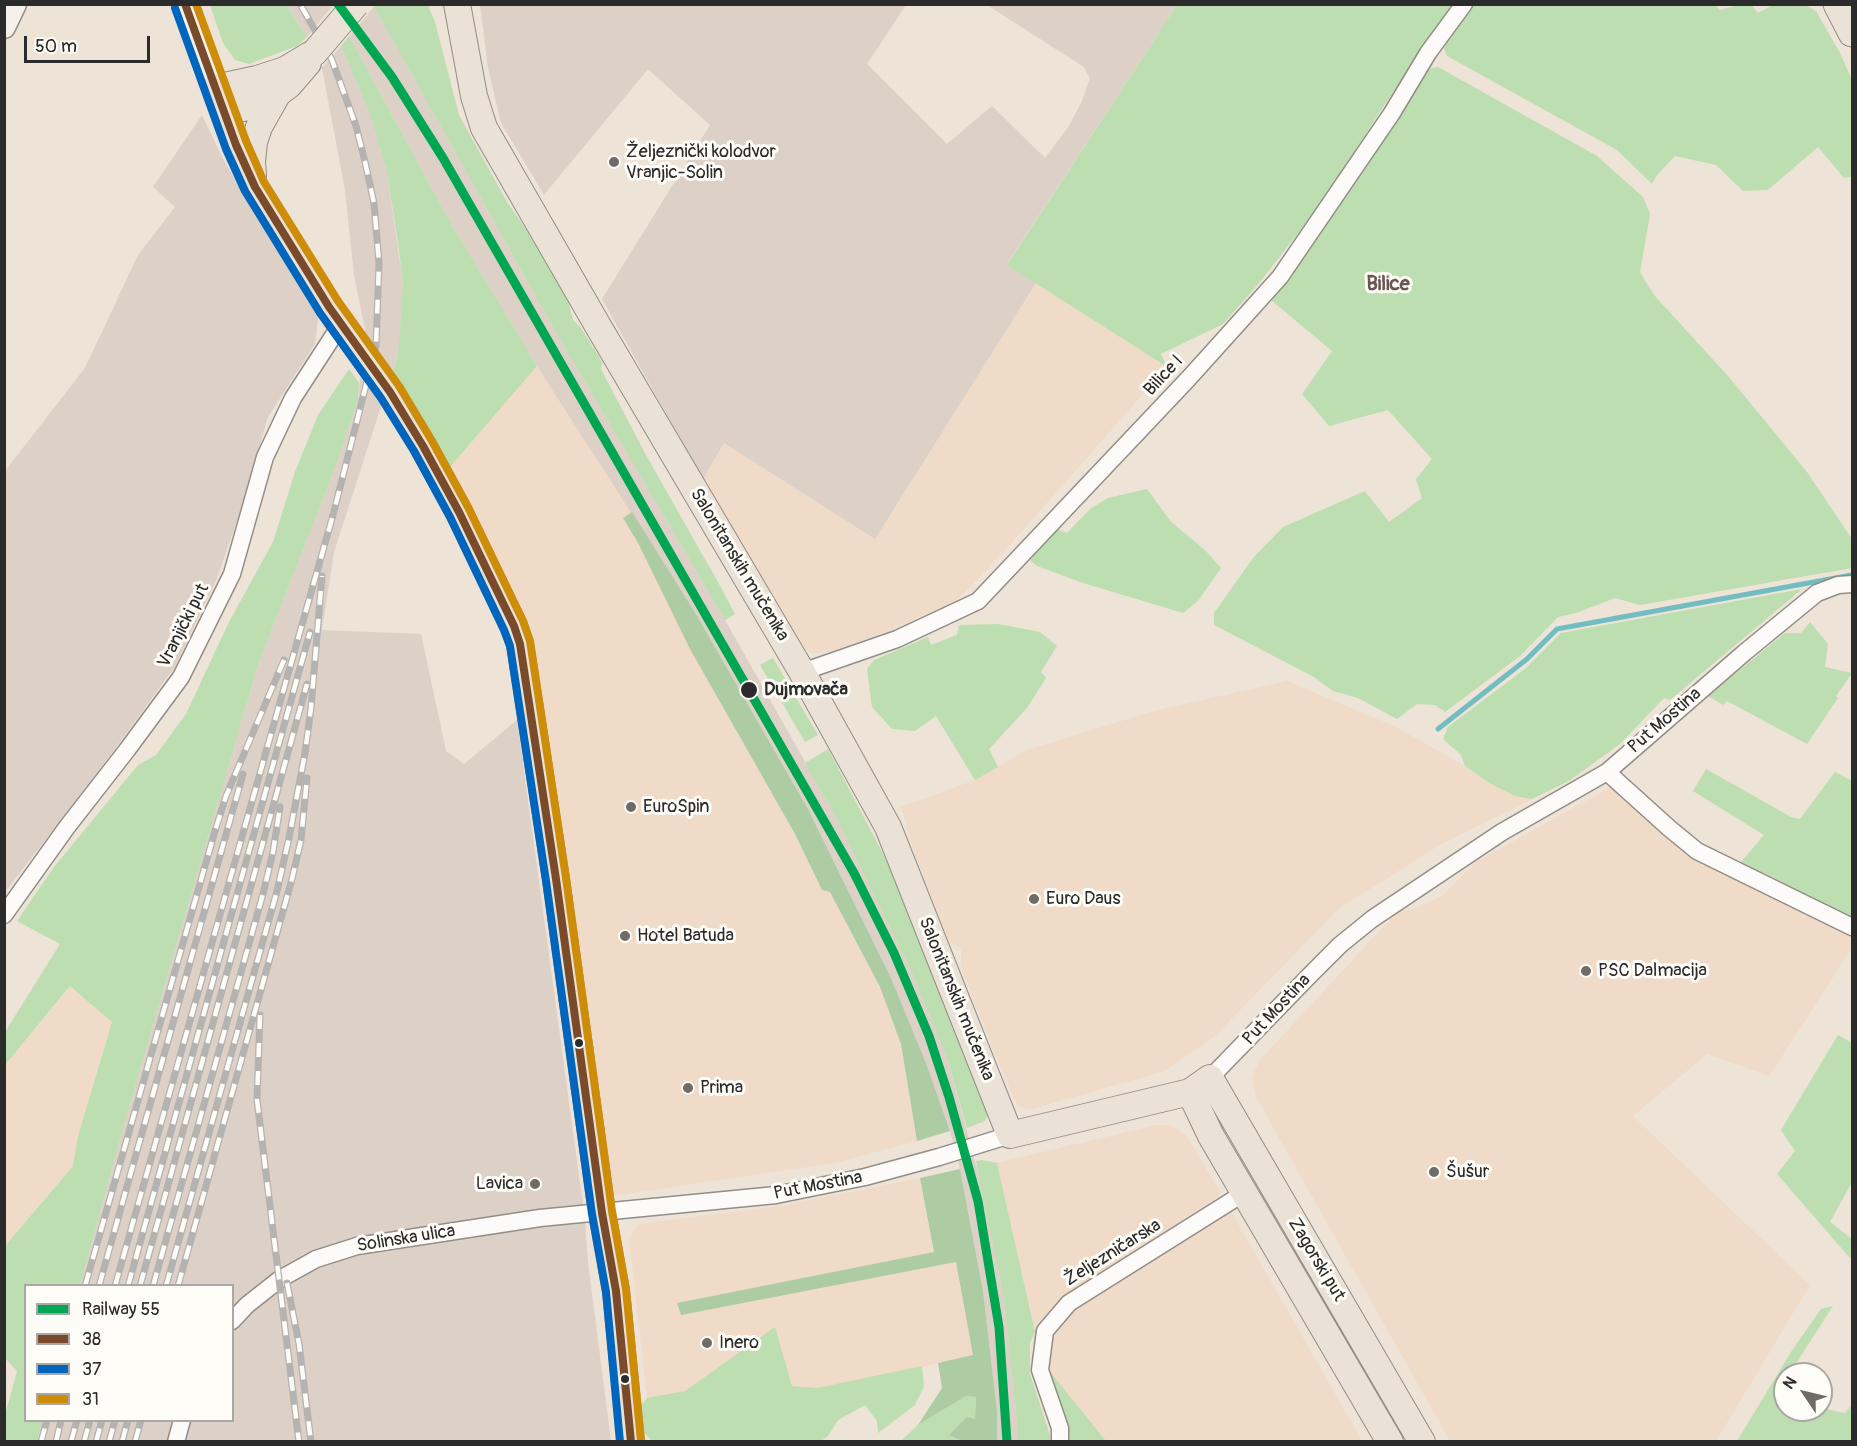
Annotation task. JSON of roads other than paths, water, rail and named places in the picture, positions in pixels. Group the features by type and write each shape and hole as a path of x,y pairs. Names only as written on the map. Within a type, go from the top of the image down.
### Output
{"highway":[{"path":"1837,4 1852,33"}],"main road":[{"path":"4,27 15,4"},
{"path":"185,4 217,94 255,187 283,235 341,324 390,392 445,485 502,600 520,644 556,879 602,1213 616,1291 632,1442"},
{"path":"217,94 233,106 243,108 265,104 278,95 303,69 356,4"},
{"name":"Salonitanskih mučenika","path":"457,4 474,96 484,128 802,672 888,827 1010,1135"},
{"path":"217,94 285,70 315,52"},
{"path":"255,187 252,162 254,142 259,127 278,95"},
{"name":"Put Mostina","path":"1010,1135 1200,1085"},
{"name":"Zagorski put","path":"1200,1085 1200,1115 1390,1442"},
{"name":"Zagorski put","path":"1200,1085 1422,1442"}],"street":[{"name":"Bilice I","path":"802,672 897,639 978,601 1181,386 1280,277 1392,113 1428,53 1464,4"},
{"name":"Vranjički put","path":"4,915 67,827 181,677 232,574 265,457 293,398 341,324"},
{"name":"Put Mostina","path":"1200,1085 1320,965 1372,919 1502,832 1607,772 1817,593 1838,585 1852,584"},
{"path":"1607,772 1697,851 1852,927"},
{"name":"Put Mostina","path":"602,1213 776,1195 865,1177 1010,1135"},
{"name":"Željezničarska","path":"1060,1442 1060,1428 1040,1370 1046,1331 1069,1303 1244,1192"},
{"name":"Solinska ulica","path":"234,1319 247,1305 280,1279 316,1259 357,1246 540,1218 602,1213"},
{"path":"176,1442 181,1422"}],"waterway":[{"path":"1438,729 1527,659 1557,629 1852,575"}],"railway":[{"path":"116,1284 333,515 376,346 379,263 374,203 365,162 356,126 332,60 300,4"},
{"path":"167,1284 277,891 289,838 311,708 322,576"},
{"path":"129,1284 310,632"},
{"path":"86,1284 226,796 284,660"},
{"path":"141,1284 307,684"},
{"path":"100,1284 243,774"},
{"path":"179,1284 292,879 301,840 307,778"},
{"path":"154,1284 263,894 280,807"},
{"path":"260,1015 257,1100 299,1442"},
{"path":"287,1283 299,1344 311,1442"},
{"path":"41,1442 46,1422"},
{"path":"56,1442 61,1422"},
{"path":"71,1442 76,1422"},
{"path":"84,1442 89,1422"},
{"path":"96,1442 101,1422"},
{"path":"109,1442 114,1422"},
{"path":"122,1442 127,1422"},
{"path":"135,1442 140,1422"}],"rail line":[{"name":"55","path":"338,4 392,77 443,158 854,873 894,953 929,1036 949,1097 978,1201 999,1327 1007,1442"}],"place":[{"name":"Željeznički kolodvor Vranjic-Solin","path":"614,162"},
{"name":"Dujmovača","path":"749,690"},
{"name":"EuroSpin","path":"631,807"},
{"name":"Euro Daus","path":"1034,899"},
{"name":"Hotel Batuda","path":"625,936"},
{"name":"PSC Dalmacija","path":"1586,971"},
{"name":"Prima","path":"688,1088"},
{"name":"Šušur","path":"1434,1172"},
{"name":"Lavica","path":"535,1184"},
{"name":"Inero","path":"707,1343"}],"district":[{"name":"Bilice","path":"1388,285"}]}
